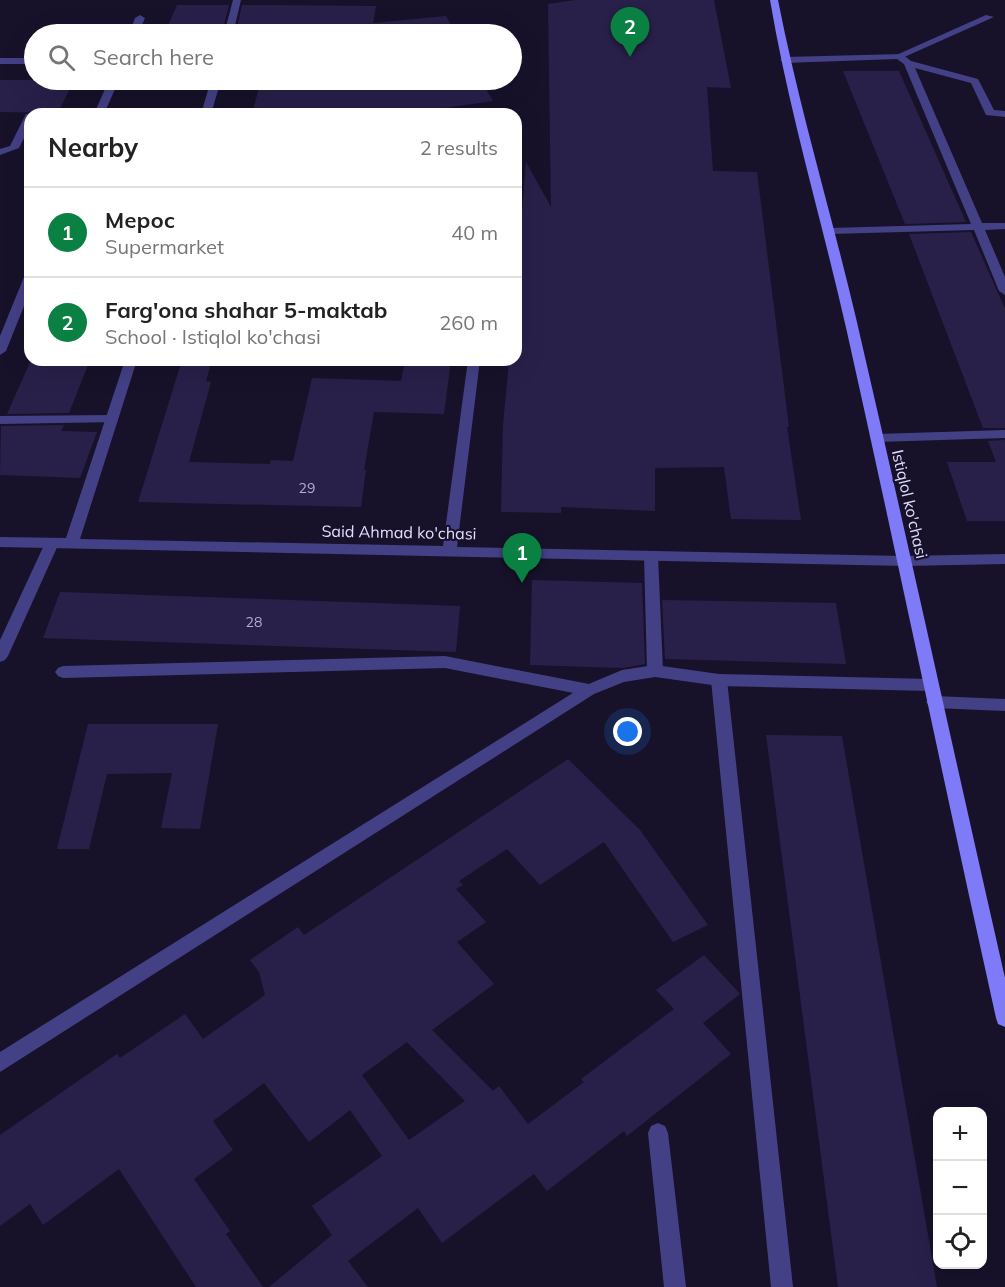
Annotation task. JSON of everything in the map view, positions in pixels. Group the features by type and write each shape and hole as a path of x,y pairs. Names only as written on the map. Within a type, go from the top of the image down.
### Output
{"main road":[{"name":"Istiqlol ko'chasi","path":"778,3 785,60 830,231 1005,1018"}],"street":[{"path":"231,24 237,0"},
{"path":"785,60 899,56 989,17"},
{"path":"137,24 140,18"},
{"path":"899,56 908,63 975,81 990,112 1005,114"},
{"path":"0,61 24,61"},
{"path":"908,63 1005,291"},
{"path":"102,108 110,90"},
{"path":"208,108 213,90"},
{"path":"0,152 14,148 24,128"},
{"path":"830,231 1005,226"},
{"path":"0,351 24,292"},
{"path":"72,543 129,366"},
{"path":"449,551 473,366"},
{"path":"0,420 112,419"},
{"path":"877,438 1005,434"},
{"name":"Said Ahmad ko'chasi","path":"0,542 905,561 1005,560"},
{"path":"0,656 52,543"},
{"path":"651,556 655,671"},
{"path":"63,672 445,662 589,690"},
{"path":"0,1063 589,690 622,676 655,671 719,680 932,694 1005,705"},
{"path":"719,680 782,1287"},
{"path":"658,1133 675,1287"}],"building":[{"path":"576,0 714,0 731,88 707,87 713,171 757,172 789,427 787,427 801,520 731,519 724,467 655,468 655,511 561,507 561,513 501,512 503,426 508,366 522,366 522,212 526,162 551,207 548,4"},
{"path":"177,5 229,5 224,24 168,24"},
{"path":"242,5 376,6 373,23 446,16 450,24 238,24"},
{"path":"843,71 899,71 966,222 905,224"},
{"path":"0,80 24,80 24,90 69,90 60,108 24,108 24,112 0,112"},
{"path":"258,90 487,90 493,101 445,108 254,108"},
{"path":"971,232 1005,309 1005,428 983,428 909,234"},
{"path":"28,366 88,366 69,413 7,414"},
{"path":"180,366 210,366 206,381 211,382 189,462 270,464 271,460 293,461 312,378 401,381 404,366 450,366 444,414 374,412 364,470 366,470 361,507 138,502"},
{"path":"64,425 61,431 97,432 80,478 0,475 1,426"},
{"path":"1005,440 1005,521 967,521 947,462 996,462 988,441"},
{"path":"532,580 642,583 645,664 623,668 530,665"},
{"path":"60,592 460,606 456,652 43,638"},
{"path":"662,600 836,603 846,664 665,659"},
{"path":"88,724 218,724 200,829 161,828 172,773 107,774 89,849 57,849"},
{"path":"766,735 842,736 937,1287 838,1287"},
{"path":"568,759 640,830 708,925 673,942 604,842 540,885 507,849 459,881 463,885 456,889 486,922 457,942 494,984 432,1030 493,1091 499,1086 528,1124 584,1082 581,1079 674,1009 656,990 704,955 740,994 703,1023 731,1054 627,1136 624,1131 547,1191 534,1174 442,1243 418,1208 348,1261 368,1287 269,1287 332,1235 312,1206 382,1156 350,1110 309,1142 264,1083 213,1121 233,1150 194,1179 230,1231 226,1234 263,1287 196,1287 119,1169 43,1225 30,1204 0,1226 0,1135 117,1054 120,1058 185,1014 203,1039 265,995 259,972 250,960 298,927 304,935","holes":["407,1042 465,1101 409,1140 362,1075"]}],"place":[{"name":"Farg'ona shahar 5-maktab","path":"630,57"},
{"name":"Мерос","path":"522,583"}]}
